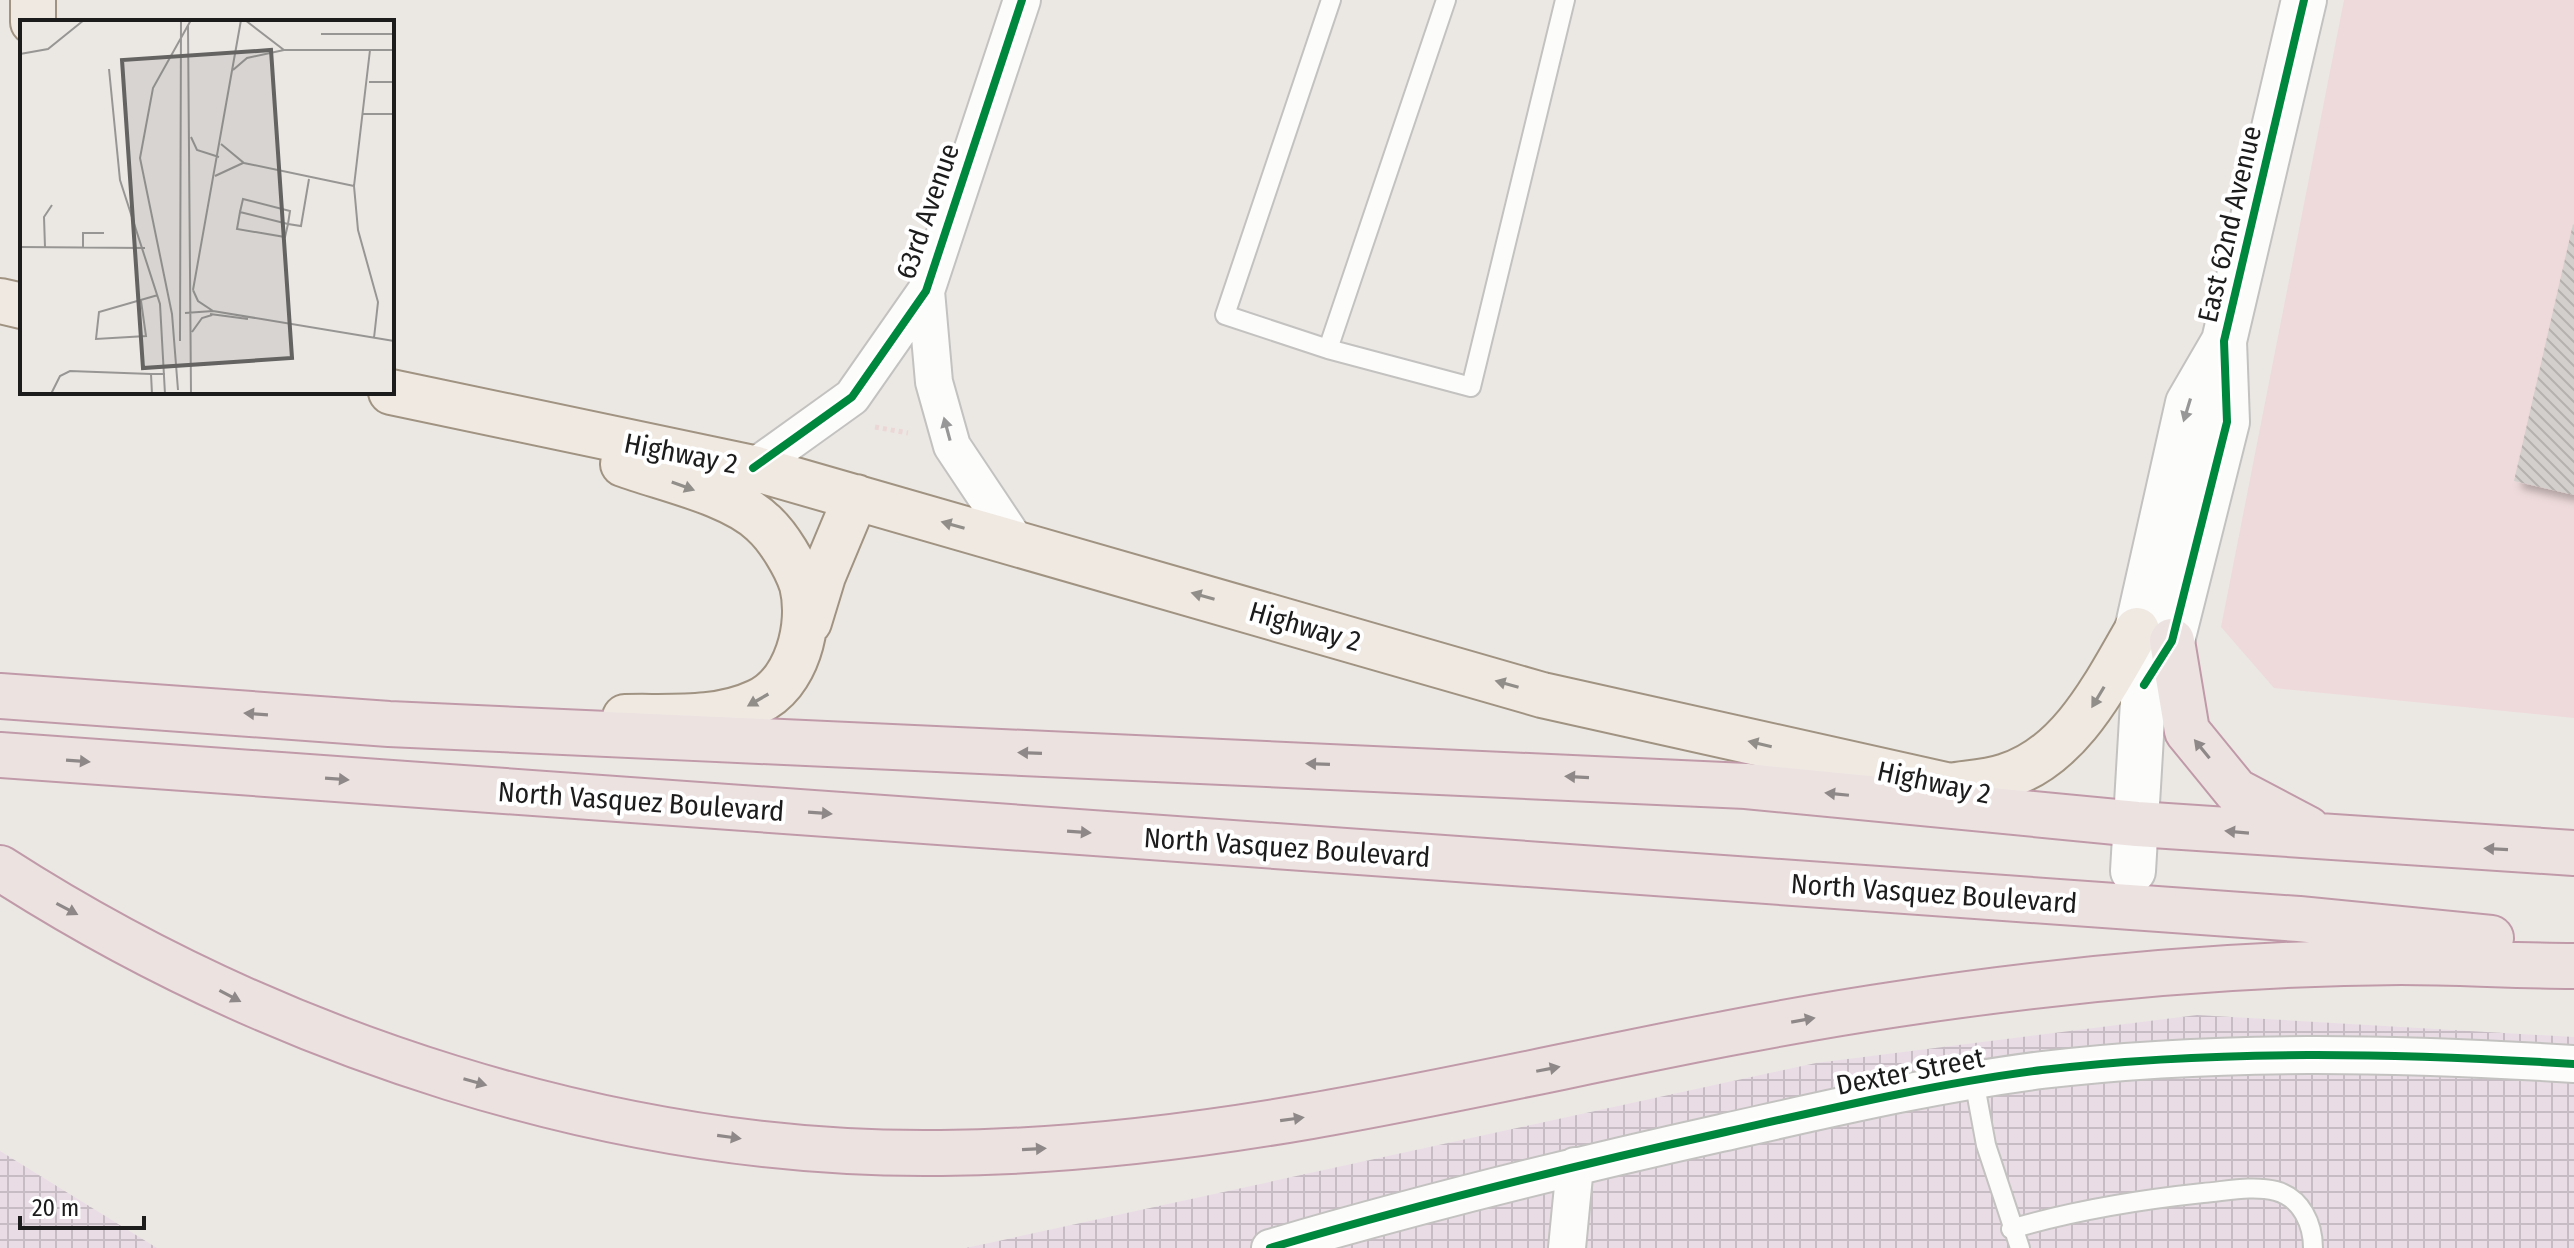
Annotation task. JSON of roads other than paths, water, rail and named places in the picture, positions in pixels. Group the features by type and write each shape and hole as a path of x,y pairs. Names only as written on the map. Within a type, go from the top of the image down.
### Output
{"highway":[{"path":"2155,636 2187,731 2236,791 2332,839"},
{"path":"0,696 389,724 1730,785 2137,824 2574,853"},
{"name":"North Vasquez Boulevard","path":"0,755 2267,917 2574,947"},
{"path":"0,868 46,898 250,1006 330,1038 567,1108 646,1126 818,1149 937,1154 1052,1148 1308,1117 1900,1003 2119,977 2235,968 2404,962 2574,966"}],"main road":[{"path":"0,301 20,306"},
{"name":"Highway 2","path":"394,393 478,413 753,468 1542,695 1950,786 2137,824"},
{"name":"Highway 2","path":"389,724 726,714 761,701 787,677 803,640 802,585 764,524 741,506 478,413"},
{"path":"803,640 823,576 856,497"},
{"path":"1950,786 2008,776 2047,753 2093,707 2155,636"}],"street":[{"name":"63rd Avenue","path":"753,468 852,397 926,291 1022,0"},
{"name":"East 62nd Avenue","path":"2133,871 2144,685 2155,636 2227,422 2224,341 2304,0"},
{"name":"63rd Avenue","path":"926,291 934,382 952,446 1016,542"},
{"name":"Dexter Street","path":"1270,1248 1433,1201 1575,1166 1929,1086 2046,1070 2265,1055 2463,1057 2574,1064"},
{"path":"1567,1248 1575,1166"}],"lane":[{"path":"1331,0 1225,315 1328,349 1471,387 1565,0"},
{"path":"1328,349 1446,0"},
{"path":"1974,1080 1986,1145 2011,1229 2020,1248"},
{"path":"2011,1229 2128,1201 2252,1188 2280,1192 2302,1209 2313,1226 2313,1248"}]}
